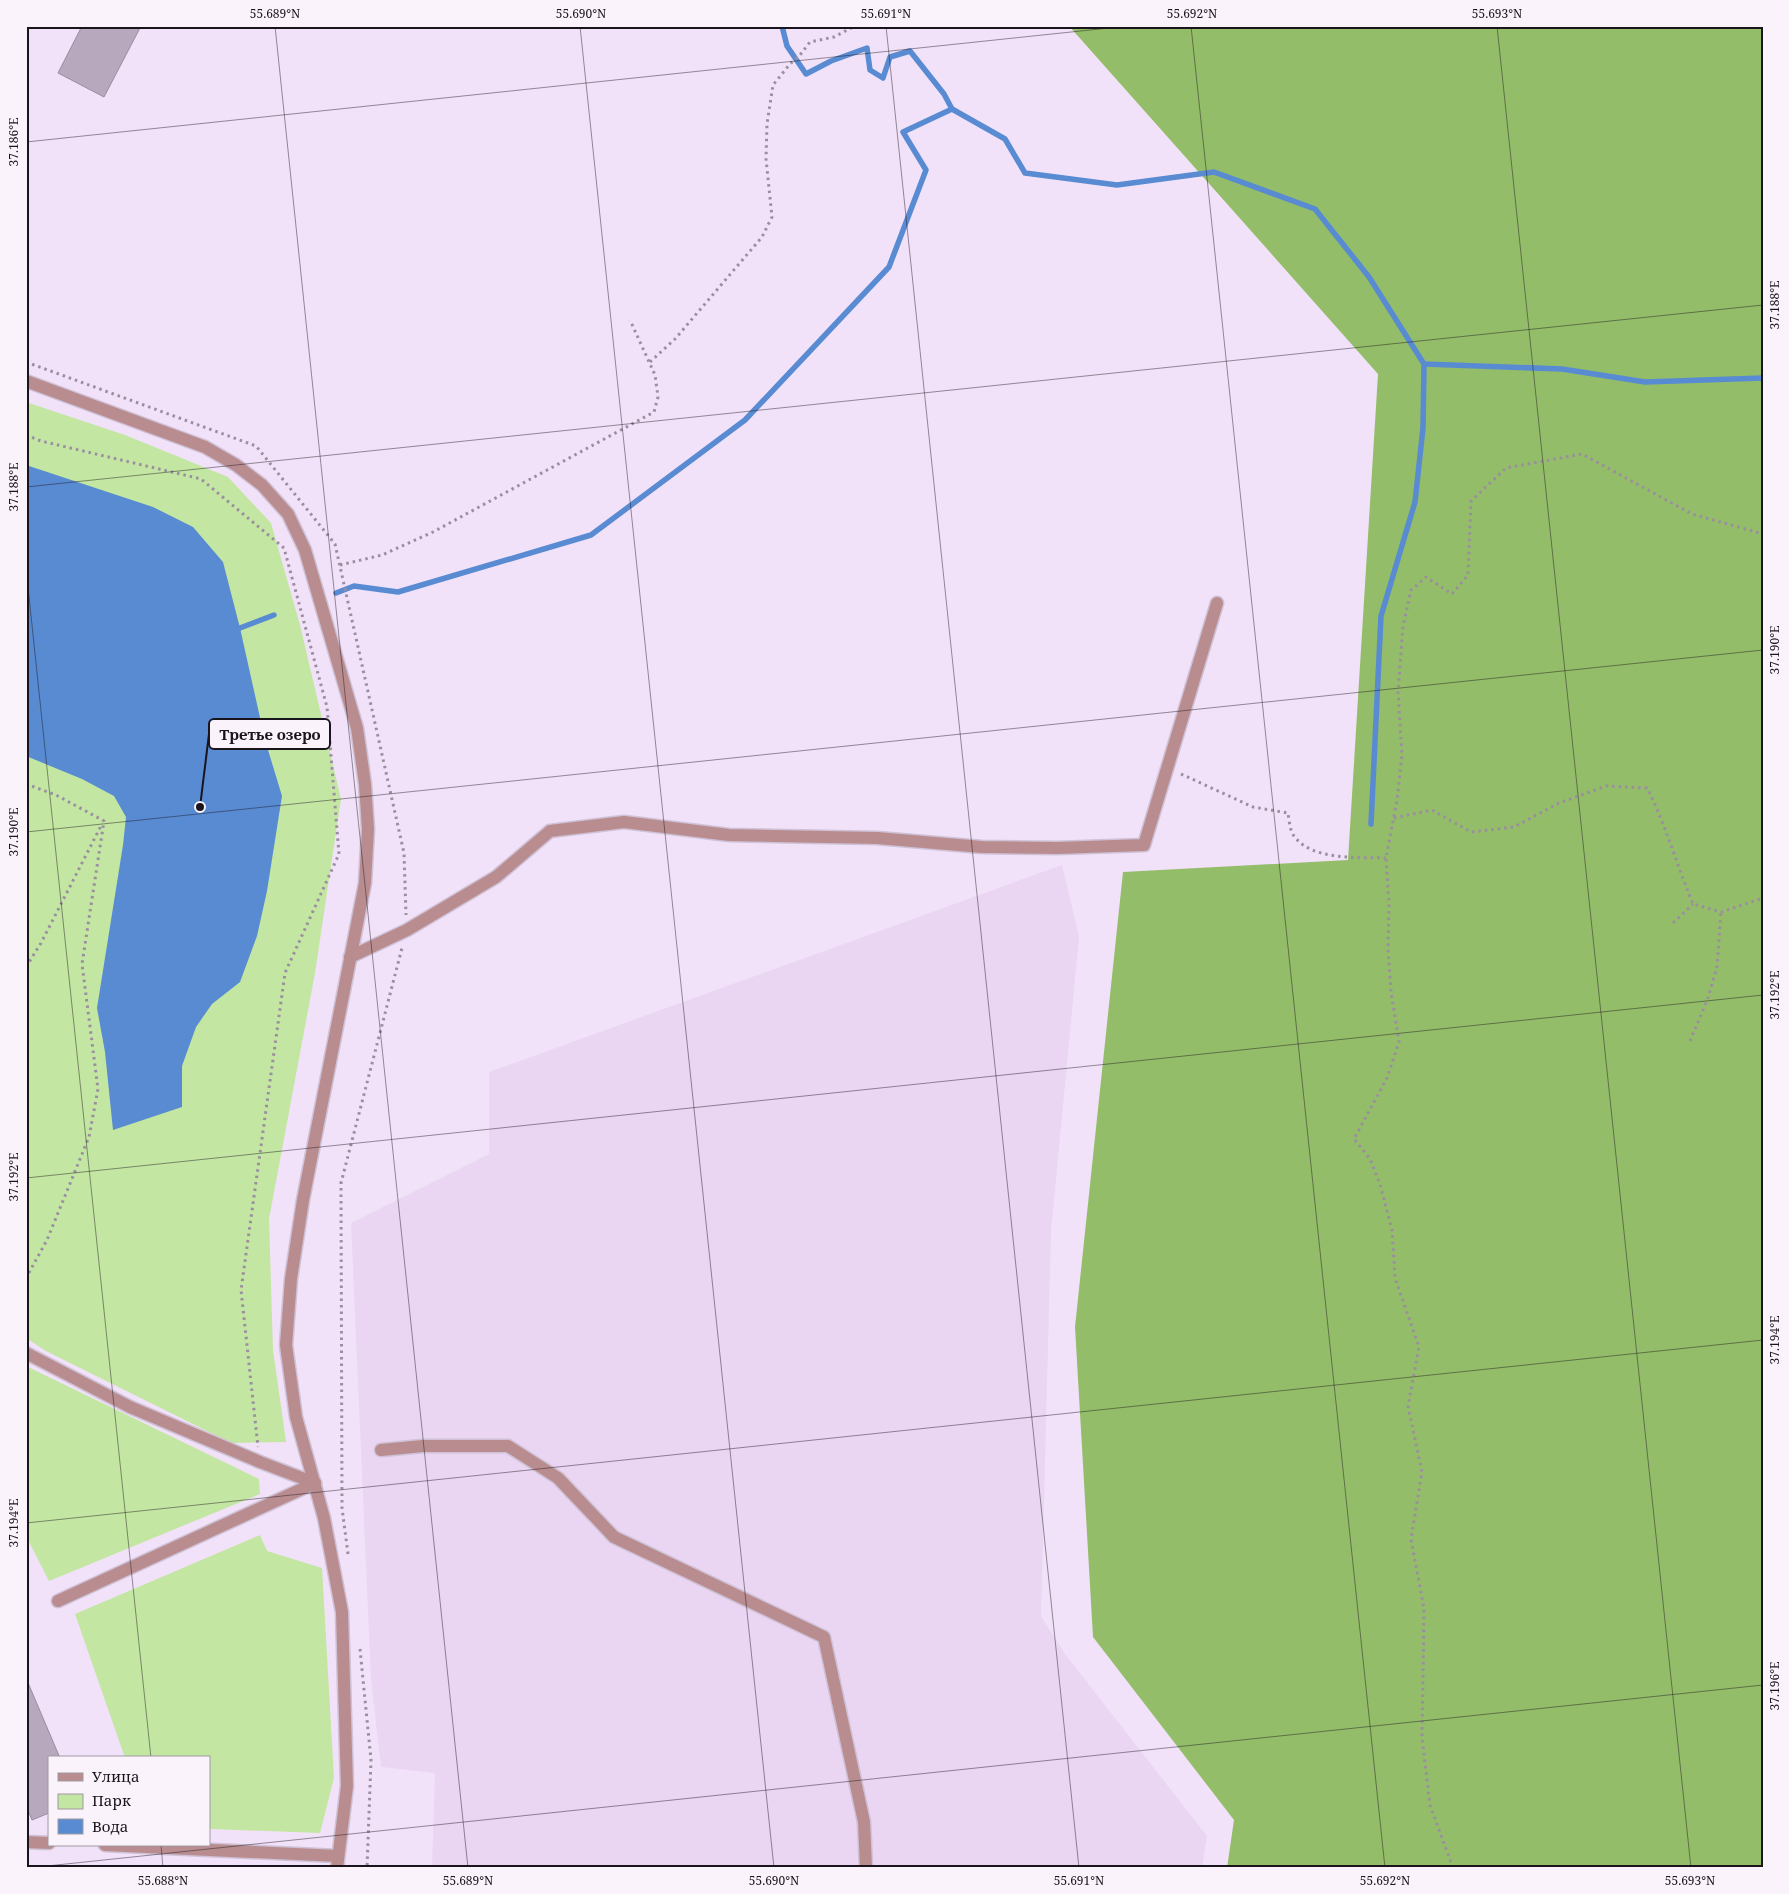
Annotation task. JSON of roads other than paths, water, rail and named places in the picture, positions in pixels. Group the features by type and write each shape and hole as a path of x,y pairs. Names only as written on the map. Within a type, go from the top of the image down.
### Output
{"street":[{"path":"26,381 206,448 236,465 262,484 288,514 305,550 357,728 364,775 368,829 365,883 303,1200 291,1279 286,1344 296,1417 315,1483 342,1612 346,1786 337,1862 119,1846"},
{"path":"350,957 406,930 496,877 550,830 624,822 729,835 878,838 982,847 1057,848 1144,844 1217,603"},
{"path":"26,1353 130,1407 315,1483"},
{"path":"382,1450 424,1446 508,1446 558,1478 614,1537 824,1637 864,1822 866,1868"},
{"path":"58,1601 315,1483"},
{"path":"26,1842 48,1843"}],"water":[{"path":"26,465 153,507 193,527 223,562 265,740 282,796 267,891 257,936 240,982 212,1004 196,1027 182,1066 182,1107 113,1130 105,1052 97,1008 126,817 114,796 82,779 26,756"}],"waterway":[{"path":"782,26 787,46 806,74 831,61 867,48 870,70 883,78 890,57 910,51 944,94 952,109"},
{"path":"336,593 354,586 398,592 591,535 745,420 889,267 926,170 903,132 952,109 1005,139 1025,173 1117,185 1214,172 1315,209 1369,277 1424,364 1562,369 1645,382 1763,378"},
{"path":"1371,824 1381,616 1415,502 1423,428 1424,364"},
{"path":"240,628 274,615"}],"place":[{"name":"Третье озеро","path":"200,807"}]}
